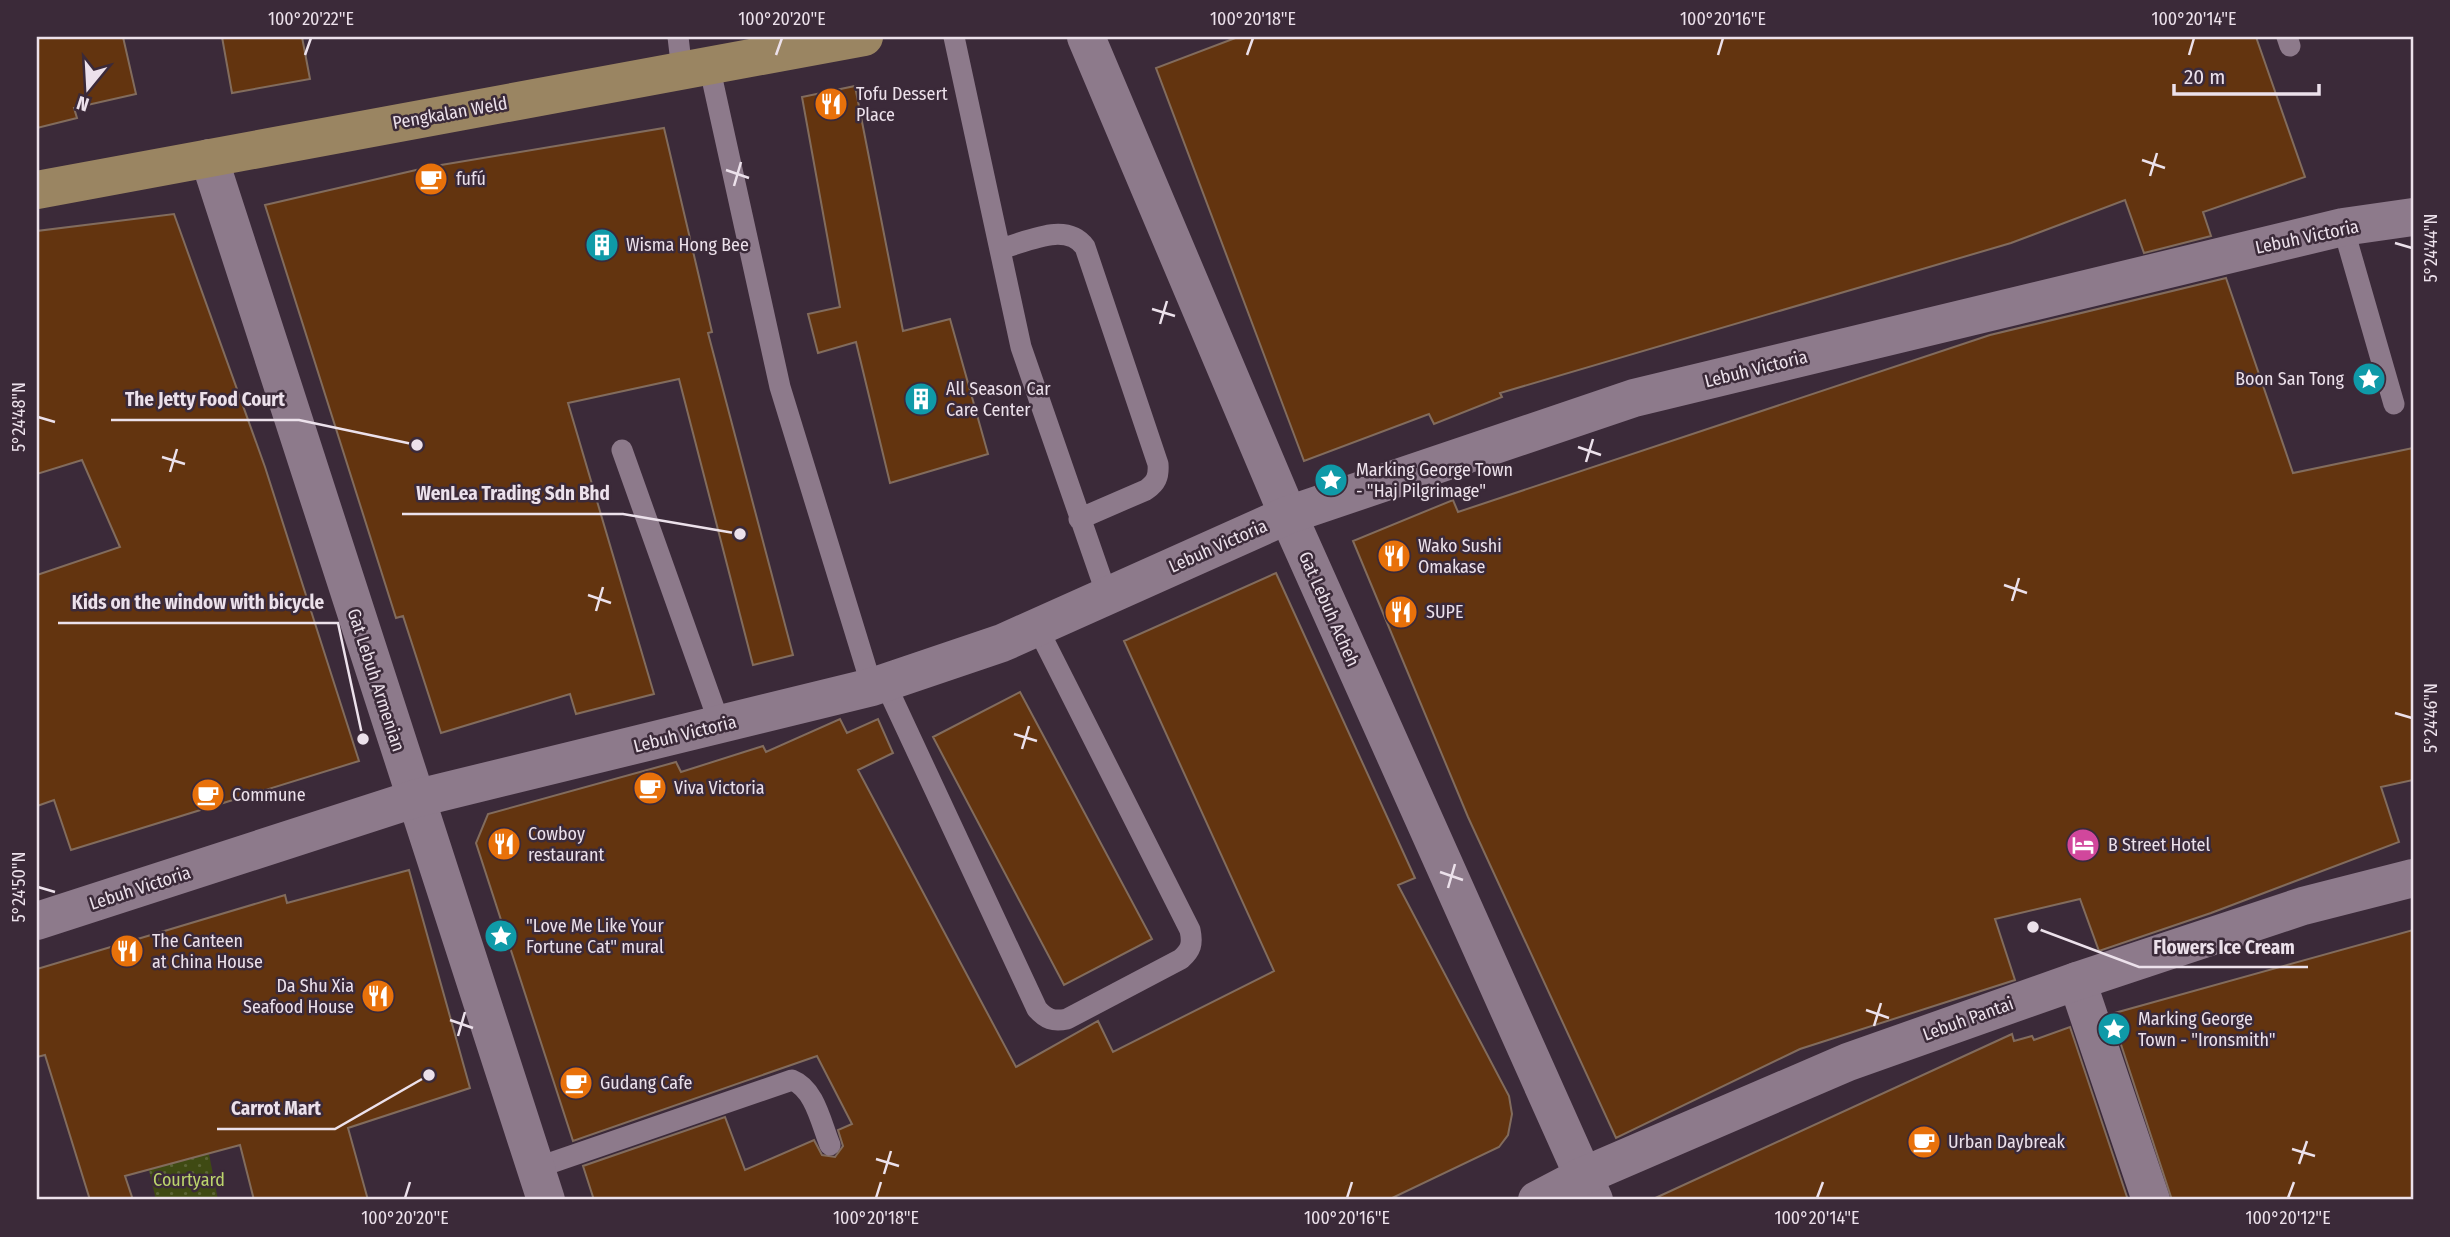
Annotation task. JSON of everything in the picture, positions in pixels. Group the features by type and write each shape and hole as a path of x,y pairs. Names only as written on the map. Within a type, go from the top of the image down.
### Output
{"main road":[{"name":"Pengkalan Weld","path":"37,190 209,158 690,58 864,37"}],"street":[{"name":"Gat Lebuh Acheh","path":"1086,37 1288,515 1588,1189"},
{"name":"Gat Lebuh Armenian","path":"209,158 539,1191"},
{"name":"Lebuh Victoria","path":"37,921 414,799 878,685 1002,643 1288,515 1634,398 2343,228 2413,217"},
{"name":"Lebuh Pantai","path":"1537,1200 1588,1189 1848,1062 2077,981 2303,906 2413,878"},
{"path":"2077,981 2151,1200"}],"lane":[{"path":"954,37 1021,347 1107,595"},
{"path":"690,58 780,387 878,685 1037,1009 1044,1017 1056,1021 1067,1019 1181,959 1189,952 1193,941 1190,930 1037,627"},
{"path":"2343,228 2393,404"},
{"path":"1000,250 1069,233 1085,247 1158,464 1159,474 1155,484 1079,519"},
{"path":"622,450 720,725"},
{"path":"539,1191 792,1080 803,1084 809,1093 830,1145"}],"green space":[{"name":"Courtyard","path":"209,1154 218,1200 156,1200 149,1170"}],"building":[{"path":"37,37 123,37 136,94 74,108 77,118 37,128"},
{"path":"222,37 302,37 310,79 232,93"},
{"path":"1238,37 2256,37 2305,177 2203,212 2211,236 2144,253 2125,200 2011,243 1500,393 1502,397 1434,424 1429,414 1304,461 1156,68"},
{"path":"855,86 903,331 950,319 988,454 890,483 856,342 818,353 808,314 840,307 802,97"},
{"path":"664,128 712,332 708,333 793,655 753,665 679,379 568,403 654,694 576,714 570,694 441,733 403,616 396,618 265,205 429,167"},
{"path":"174,214 265,467 359,761 71,850 54,800 37,806 37,575 120,547 82,460 37,474 37,231"},
{"path":"2226,278 2293,473 2413,448 2413,780 2381,787 2399,842 2211,913 2099,951 2080,899 1995,919 2015,980 1800,1049 1616,1138 1468,817 1353,541 1453,500 1458,512 1990,335"},
{"path":"1276,573 1415,878 1398,885 1509,1096 1512,1114 1508,1135 1499,1147 1388,1200 594,1200 583,1166 725,1117 745,1170 814,1140 822,1155 835,1157 843,1146 838,1130 852,1124 817,1056 573,1141 476,843 488,814 676,762 681,772 763,746 766,752 840,719 847,733 878,719 893,753 858,770 1016,1067 1098,1021 1113,1052 1274,971 1124,641"},
{"path":"1020,692 1152,939 1064,985 933,737"},
{"path":"409,870 470,1088 348,1128 368,1200 254,1200 240,1145 125,1176 133,1200 90,1200 45,1055 37,1057 37,969 285,895 287,903"},
{"path":"2413,930 2413,1200 2172,1200 2111,1014"},
{"path":"2070,1027 2128,1200 1651,1200 2012,1034 2014,1041 2032,1036 2034,1040"}],"place":[{"name":"Tofu Dessert Place","path":"831,104"},
{"name":"fufú","path":"431,179"},
{"name":"Wisma Hong Bee","path":"602,245"},
{"name":"Boon San Tong","path":"2369,379"},
{"name":"All Season Car Care Center","path":"921,399"},
{"name":"The Jetty Food Court","path":"417,445"},
{"name":"Marking George Town - \"Haj Pilgrimage\"","path":"1331,480"},
{"name":"WenLea Trading Sdn Bhd","path":"740,534"},
{"name":"Wako Sushi Omakase","path":"1394,556"},
{"name":"SUPE","path":"1401,612"},
{"name":"Kids on the window with bicycle","path":"363,739"},
{"name":"Viva Victoria","path":"650,788"},
{"name":"Commune","path":"208,795"},
{"name":"Cowboy restaurant","path":"504,844"},
{"name":"B Street Hotel","path":"2083,845"},
{"name":"Flowers Ice Cream","path":"2033,927"},
{"name":"\"Love Me Like Your Fortune Cat\" mural","path":"501,936"},
{"name":"The Canteen at China House","path":"127,951"},
{"name":"Da Shu Xia Seafood House","path":"378,996"},
{"name":"Marking George Town - \"Ironsmith\"","path":"2114,1029"},
{"name":"Carrot Mart","path":"429,1075"},
{"name":"Gudang Cafe","path":"576,1083"},
{"name":"Urban Daybreak","path":"1924,1142"}]}
